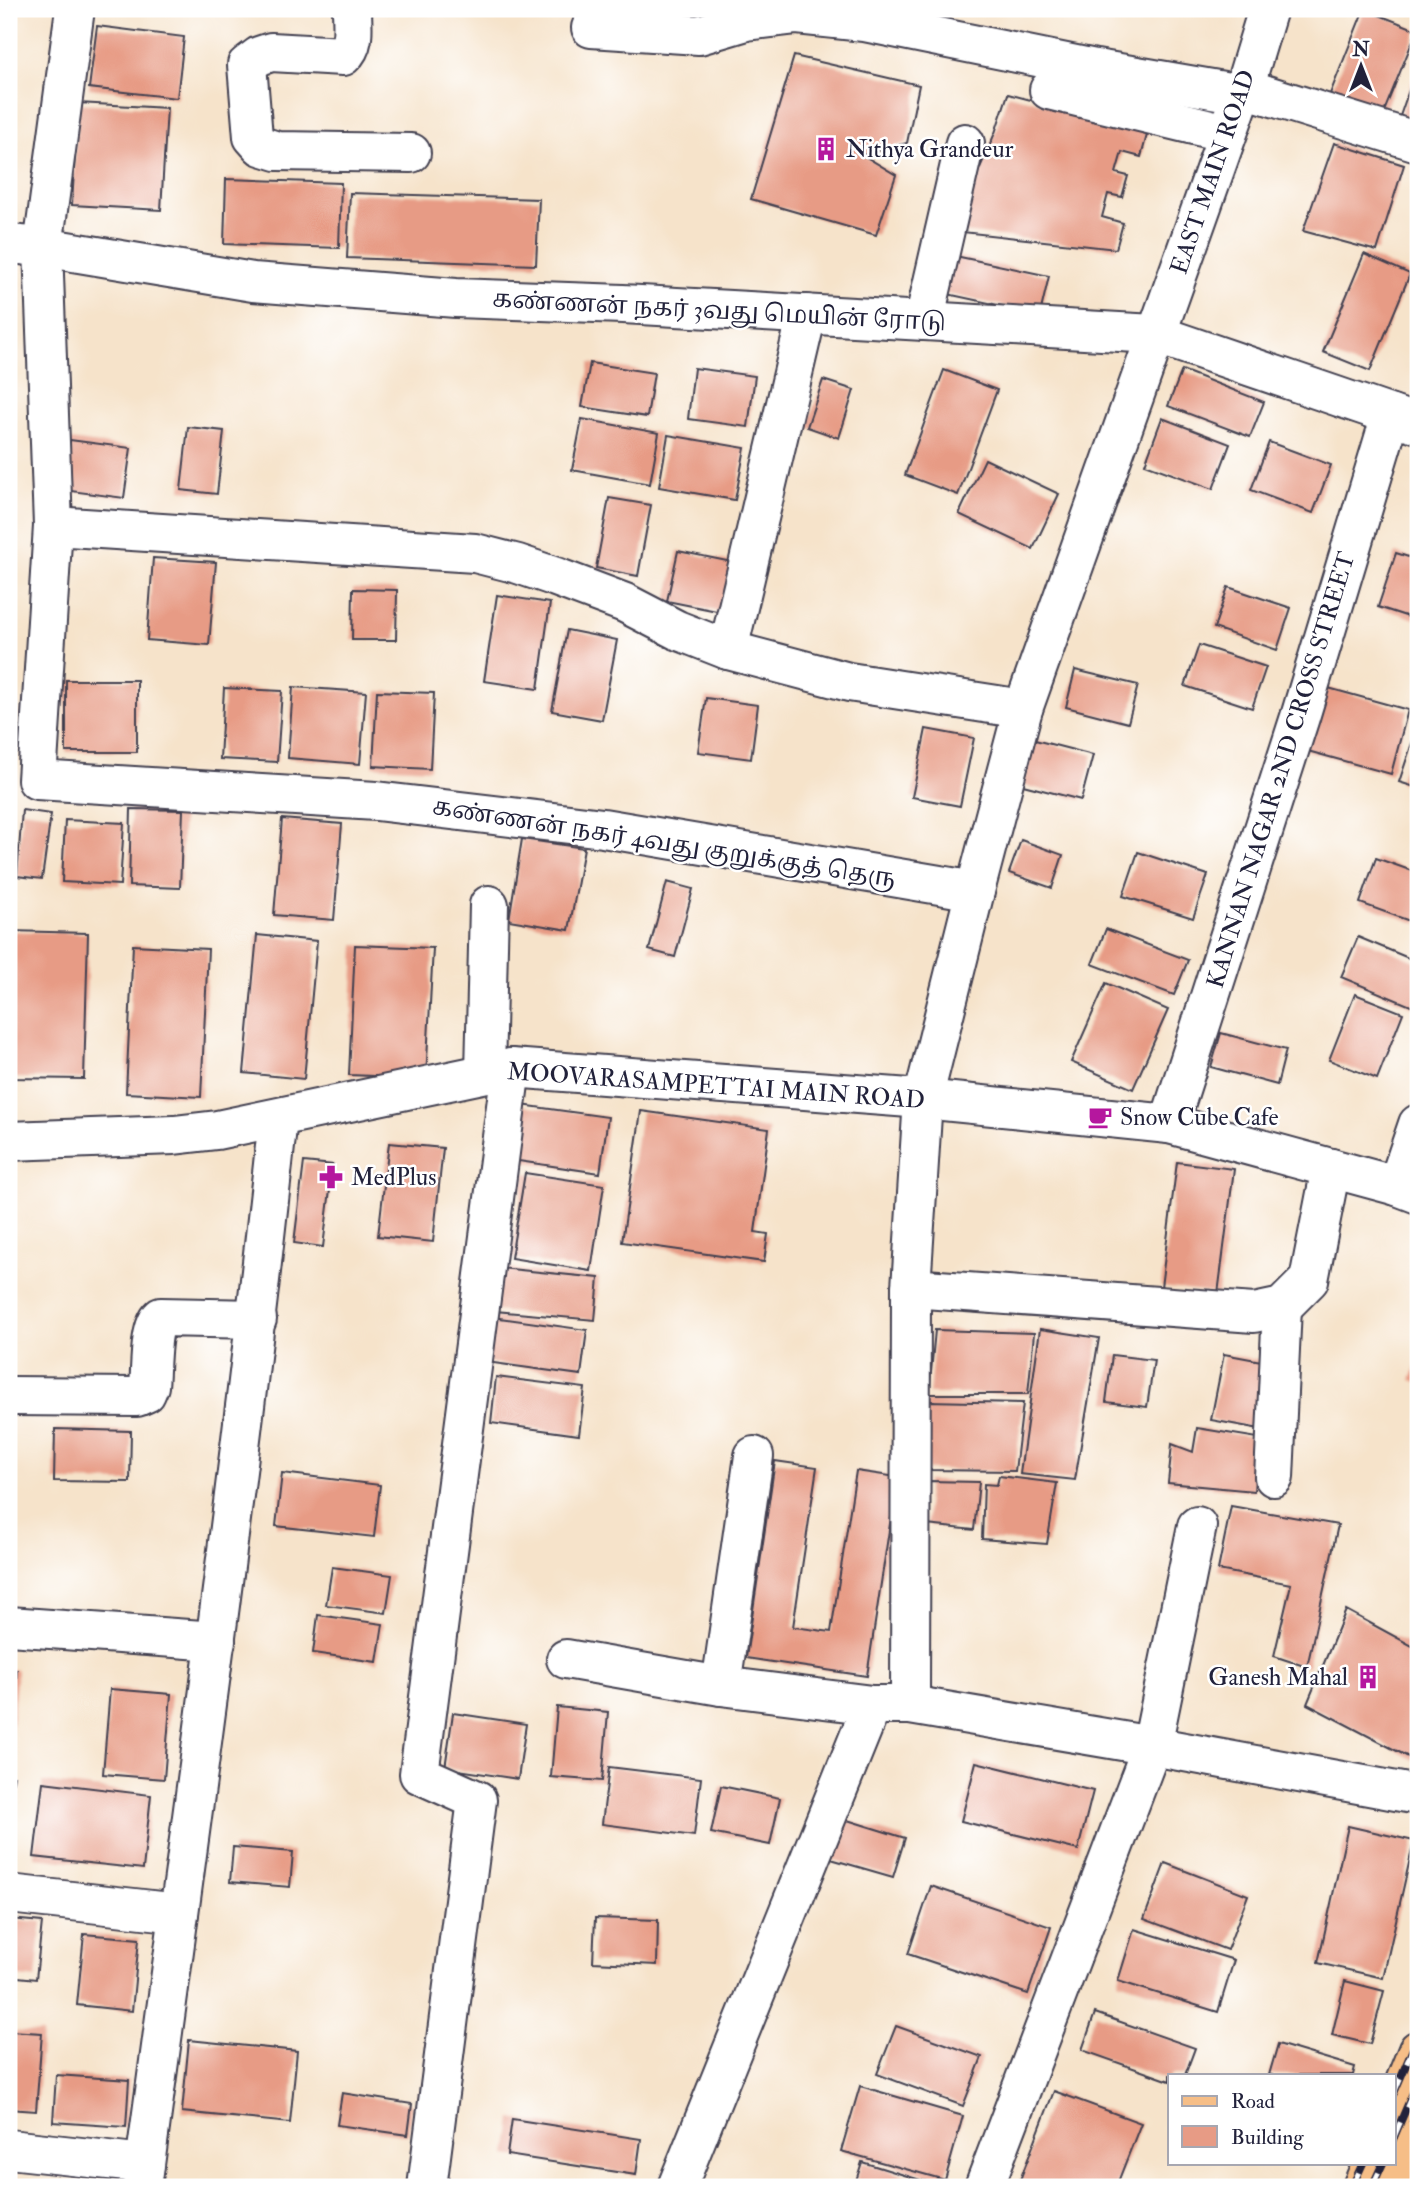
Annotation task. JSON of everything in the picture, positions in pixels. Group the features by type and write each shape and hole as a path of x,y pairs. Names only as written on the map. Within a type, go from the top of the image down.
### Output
{"main road":[{"path":"1396,2104 1418,2050"},
{"path":"1399,2187 1418,2138"},
{"path":"1362,2187 1372,2164"}],"street":[{"name":"கண்ணன் நகர் 4வது குறுக்குத் தெரு","path":"75,9 26,246 53,526 23,780 403,804 603,828 975,891"},
{"path":"352,9 352,41 350,50 343,56 271,52 259,56 247,65 253,137 261,146 277,150 411,153"},
{"name":"EAST MAIN ROAD","path":"910,1705 911,1288 923,1099 1023,709 1242,91 1268,9"},
{"path":"591,28 699,35 746,22 797,16 864,22 1096,69 1242,91 1418,142"},
{"path":"1049,90 1227,133"},
{"path":"925,321 930,288 965,143"},
{"name":"கண்ணன் நகர் 3வது மெயின் ரோடு","path":"26,246 253,282 456,298 623,304 1155,334 1404,419"},
{"path":"728,650 807,314"},
{"name":"KANNAN NAGAR 2ND CROSS STREET","path":"1169,1124 1300,717 1404,419"},
{"path":"53,526 475,553 518,564 625,603 677,630 728,650 849,682 1023,709"},
{"path":"427,2187 477,1800 419,1774 498,1071 489,905"},
{"name":"MOOVARASAMPETTAI MAIN ROAD","path":"9,1141 174,1135 217,1130 498,1071 923,1099 1169,1124 1407,1190"},
{"path":"9,2149 143,2176 216,1641 257,1319 278,1118"},
{"path":"1407,1190 1418,1124"},
{"path":"911,1288 1254,1313 1282,1307 1309,1280 1331,1168"},
{"path":"1274,1477 1282,1307"},
{"path":"9,1395 137,1397 146,1393 149,1386 154,1331 156,1322 161,1317 257,1319"},
{"path":"721,1686 754,1456"},
{"path":"984,2187 1152,1746 1196,1526"},
{"path":"9,1626 216,1641"},
{"path":"566,1659 721,1686 872,1705 910,1705 1418,1795"},
{"path":"677,2187 872,1705"},
{"path":"9,1894 179,1913"}],"building":[{"path":"1364,9 1417,30 1381,119 1328,99"},
{"path":"97,26 184,37 177,98 89,88"},
{"name":"Nithya Grandeur","path":"794,56 919,85 907,143 863,155 896,175 876,235 751,199"},
{"path":"1418,64 1418,122 1400,116"},
{"path":"1008,94 1148,131 1141,157 1122,152 1116,173 1128,176 1122,197 1108,194 1102,217 1123,223 1116,249 953,231 995,133"},
{"path":"78,103 167,108 161,210 72,205"},
{"path":"1334,143 1404,165 1377,251 1303,231"},
{"path":"226,179 341,183 339,248 224,244"},
{"path":"350,193 539,199 536,265 347,258"},
{"path":"946,254 1049,276 1040,314 938,292"},
{"path":"1364,254 1410,274 1370,371 1323,352"},
{"path":"590,363 654,373 647,417 582,407"},
{"path":"694,368 755,376 748,427 688,419"},
{"path":"944,370 997,390 958,495 905,475"},
{"path":"1182,370 1264,402 1250,437 1168,406"},
{"path":"823,380 854,390 839,438 807,427"},
{"path":"1162,418 1230,444 1213,489 1145,464"},
{"path":"582,419 659,433 650,484 572,470"},
{"path":"188,427 224,431 217,494 181,490"},
{"path":"668,435 745,448 735,500 659,487"},
{"path":"70,440 131,448 124,498 63,490"},
{"path":"1269,442 1331,465 1313,513 1251,490"},
{"path":"985,459 1059,494 1033,549 959,514"},
{"path":"609,498 651,505 638,576 596,568"},
{"path":"678,551 732,562 722,612 667,601"},
{"path":"1396,553 1418,560 1418,620 1378,607"},
{"path":"153,558 216,562 209,645 147,640"},
{"path":"1228,587 1291,608 1277,650 1214,628"},
{"path":"353,589 397,590 396,640 352,640"},
{"path":"497,595 550,603 538,689 484,681"},
{"path":"567,630 617,640 602,720 552,711"},
{"path":"1199,645 1266,667 1252,708 1185,686"},
{"path":"1075,670 1138,685 1128,723 1066,707"},
{"path":"66,680 137,680 137,752 66,752"},
{"path":"1321,686 1408,710 1391,774 1304,750"},
{"path":"293,687 366,692 360,764 288,758"},
{"path":"224,688 282,691 277,762 220,759"},
{"path":"377,691 434,693 430,769 373,766"},
{"path":"706,698 758,705 751,759 698,752"},
{"path":"1418,725 1418,788 1399,782"},
{"path":"926,729 974,738 960,806 912,797"},
{"path":"1035,740 1093,755 1081,800 1023,785"},
{"path":"131,809 183,810 180,888 129,886"},
{"path":"22,810 51,814 42,879 17,876"},
{"path":"282,819 342,824 334,920 274,915"},
{"path":"65,820 124,823 120,885 62,882"},
{"path":"522,839 584,848 569,930 509,920"},
{"path":"1021,840 1063,855 1052,888 1009,873"},
{"path":"1138,852 1208,875 1193,918 1123,896"},
{"path":"1376,858 1418,873 1418,924 1360,903"},
{"path":"667,882 693,889 675,957 649,950"},
{"path":"1106,929 1188,960 1174,995 1092,964"},
{"path":"10,931 88,933 84,1079 9,1078"},
{"path":"257,935 317,941 304,1079 244,1073"},
{"path":"1358,937 1418,962 1418,1009 1341,977"},
{"path":"133,945 208,949 201,1097 126,1093"},
{"path":"355,945 433,948 426,1078 349,1075"},
{"path":"1106,983 1168,1010 1133,1089 1071,1062"},
{"path":"1355,994 1403,1013 1377,1079 1329,1060"},
{"path":"1221,1033 1286,1050 1277,1085 1211,1067"},
{"path":"507,1103 608,1117 600,1173 499,1158"},
{"path":"641,1111 769,1129 755,1232 768,1234 764,1262 622,1242"},
{"path":"389,1143 443,1148 433,1242 378,1236"},
{"path":"304,1162 333,1165 323,1247 294,1243"},
{"path":"1177,1162 1234,1169 1218,1294 1161,1287"},
{"path":"525,1173 604,1185 591,1271 511,1258"},
{"path":"499,1268 599,1278 595,1320 495,1311"},
{"path":"492,1317 587,1330 581,1375 486,1362"},
{"path":"1040,1329 1099,1338 1075,1480 1020,1474"},
{"path":"935,1330 1034,1333 1028,1394 929,1394"},
{"path":"1224,1354 1272,1363 1260,1429 1211,1420"},
{"path":"1112,1355 1154,1360 1147,1407 1106,1402"},
{"path":"1418,1360 1418,1382 1411,1380"},
{"path":"496,1377 585,1388 579,1435 491,1423"},
{"path":"926,1401 1023,1403 1015,1471 927,1470"},
{"path":"1197,1428 1258,1438 1254,1491 1168,1483 1172,1444 1193,1452"},
{"path":"55,1429 131,1431 130,1482 54,1481"},
{"path":"775,1461 817,1467 793,1627 831,1632 856,1471 897,1477 867,1676 746,1658"},
{"path":"282,1473 380,1485 374,1537 276,1526"},
{"path":"999,1476 1057,1483 1047,1544 982,1539 984,1484 997,1485"},
{"path":"927,1481 979,1482 974,1530 927,1525"},
{"path":"1231,1506 1338,1525 1307,1667 1274,1656 1291,1584 1218,1570"},
{"path":"332,1567 392,1575 386,1613 326,1605"},
{"name":"Ganesh Mahal","path":"1346,1610 1418,1649 1418,1762 1307,1704"},
{"path":"318,1615 383,1624 377,1662 313,1653"},
{"path":"9,1669 17,1670 11,1737 9,1737"},
{"path":"110,1689 171,1694 164,1779 103,1774"},
{"path":"557,1707 608,1712 602,1781 551,1777"},
{"path":"453,1713 526,1724 518,1779 445,1768"},
{"path":"976,1762 1093,1791 1078,1850 961,1821"},
{"path":"609,1767 701,1778 694,1836 602,1824"},
{"path":"9,1775 14,1776 10,1798 9,1798"},
{"path":"43,1782 151,1795 143,1869 34,1857"},
{"path":"721,1786 780,1798 770,1845 711,1833"},
{"path":"844,1819 905,1838 893,1877 831,1859"},
{"path":"1348,1826 1414,1841 1383,1978 1318,1963"},
{"path":"233,1847 293,1852 290,1887 230,1882"},
{"path":"1165,1863 1248,1895 1227,1950 1144,1919"},
{"path":"931,1886 1051,1927 1028,1994 908,1954"},
{"path":"595,1918 658,1920 657,1965 593,1962"},
{"path":"10,1919 42,1922 36,1979 9,1976"},
{"path":"1134,1929 1234,1960 1218,2012 1118,1981"},
{"path":"84,1934 139,1939 132,2011 77,2005"},
{"path":"1345,1981 1384,1991 1370,2044 1332,2035"},
{"path":"1095,2013 1195,2048 1185,2074 1168,2074 1168,2080 1082,2050"},
{"path":"896,2026 982,2057 963,2106 877,2074"},
{"path":"9,2031 42,2033 36,2111 9,2109"},
{"path":"189,2040 297,2051 290,2123 182,2112"},
{"path":"1278,2044 1355,2067 1353,2074 1269,2074"},
{"path":"56,2075 129,2080 126,2127 53,2122"},
{"path":"860,2086 963,2116 945,2180 841,2151"},
{"path":"1054,2091 1141,2123 1116,2187 1040,2187 1020,2180"},
{"path":"342,2093 412,2104 408,2135 337,2125"},
{"path":"512,2119 641,2139 636,2175 507,2155"},
{"path":"862,2162 930,2183 929,2187 854,2187"}],"railway":[{"path":"1396,2088 1418,2037"},
{"path":"1396,2132 1418,2081"},
{"path":"1352,2187 1363,2164"},
{"path":"1372,2187 1383,2164"}],"place":[{"name":"Nithya Grandeur","path":"826,149"},
{"name":"Snow Cube Cafe","path":"1100,1117"},
{"name":"MedPlus","path":"331,1177"},
{"name":"Ganesh Mahal","path":"1368,1677"}]}
